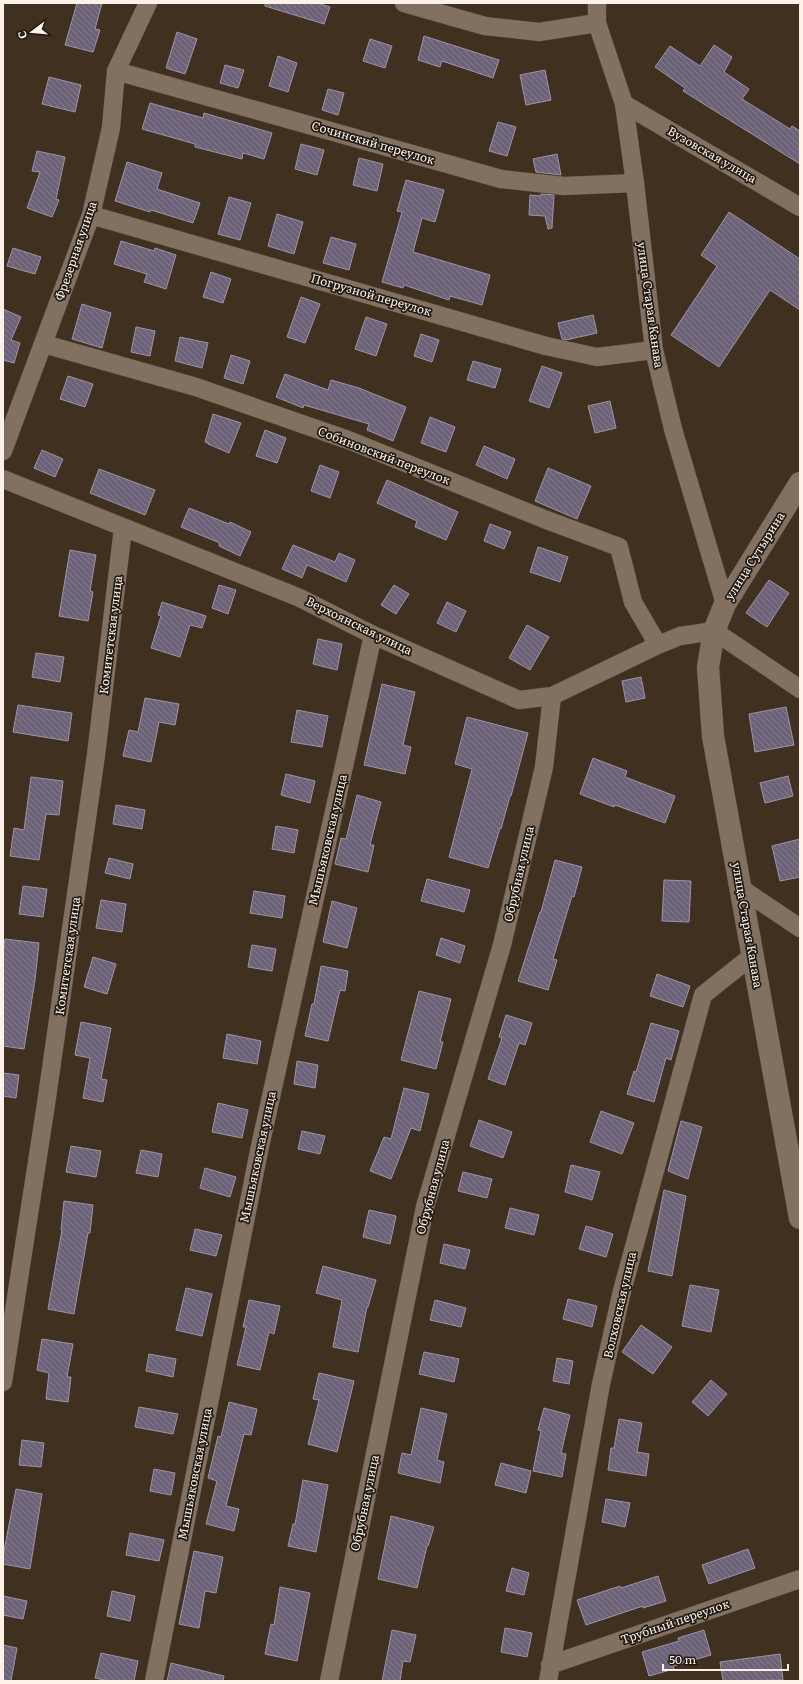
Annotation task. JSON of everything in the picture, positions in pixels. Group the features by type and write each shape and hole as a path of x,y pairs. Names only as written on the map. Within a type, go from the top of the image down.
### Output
{"street":[{"name":"Фрезерная улица","path":"3,451 91,215 111,128 116,71 148,3"},
{"path":"404,3 485,26 539,32 597,23"},
{"name":"улица Старая Канава","path":"597,3 597,23 624,104 635,183 654,350 672,429 725,604"},
{"name":"Сочинский переулок","path":"116,71 501,179 564,186 635,183"},
{"name":"Вузовская улица","path":"624,104 800,207"},
{"name":"Погрузной переулок","path":"91,215 546,346 596,357 654,350"},
{"name":"Собиновский переулок","path":"44,344 196,387 321,431 619,547 633,602 658,645"},
{"name":"Верхоянская улица","path":"3,480 300,598 373,635 520,700 552,696 680,636 714,631"},
{"name":"улица Сутырина","path":"714,631 725,604 800,483"},
{"name":"Комитетская улица","path":"3,1382 46,1104 96,755 124,528"},
{"path":"714,631 800,689"},
{"name":"улица Старая Канава","path":"714,631 708,667 713,736 742,889 752,956 794,1162 800,1218"},
{"name":"Мышьяковская улица","path":"154,1681 259,1151 373,635"},
{"name":"Обрубная улица","path":"328,1681 425,1207 502,945 544,767 552,696"},
{"path":"742,889 800,928"},
{"name":"Волховская улица","path":"549,1673 601,1384 622,1291 703,995 752,956"},
{"name":"Трубный переулок","path":"549,1673 800,1579"}],"building":[{"path":"77,3 102,3 95,29 100,30 93,52 65,45"},
{"path":"265,3 317,3 330,7 324,24 265,6"},
{"path":"177,32 197,39 185,74 166,68"},
{"path":"424,36 499,60 493,78 442,61 440,67 418,60"},
{"path":"370,39 392,46 385,68 363,61"},
{"path":"714,45 732,57 724,72 749,89 742,99 790,129 792,126 800,131 800,164 683,91 685,88 655,67 670,46 700,66"},
{"path":"278,56 297,63 288,92 269,86"},
{"path":"225,65 244,70 238,88 220,83"},
{"path":"545,70 551,100 526,105 520,75"},
{"path":"49,77 81,85 75,112 42,104"},
{"path":"328,89 344,93 338,115 322,110"},
{"path":"150,103 203,118 204,113 272,133 264,159 243,153 242,159 195,147 195,144 142,129"},
{"path":"498,122 516,127 507,156 489,151"},
{"path":"301,144 324,150 317,175 295,169"},
{"path":"37,151 65,157 56,199 59,200 52,217 27,208 40,172 32,171"},
{"path":"557,154 561,175 536,172 533,159"},
{"path":"359,158 383,164 377,191 353,185"},
{"path":"127,162 162,173 157,189 200,203 193,223 115,201"},
{"path":"406,180 444,190 435,222 422,218 413,252 490,275 482,305 450,296 449,300 404,285 403,288 382,282 402,212 397,211"},
{"path":"541,194 554,195 552,228 548,229 545,216 529,215 530,195 541,196"},
{"path":"229,197 251,203 240,240 218,234"},
{"path":"729,212 800,259 800,310 770,290 719,367 671,335 717,266 701,255"},
{"path":"277,214 303,222 294,254 268,246"},
{"path":"331,237 356,244 349,270 323,263"},
{"path":"121,241 154,251 155,248 176,255 166,289 144,282 147,274 114,264"},
{"path":"13,248 41,257 35,274 7,266"},
{"path":"211,272 231,279 223,303 203,297"},
{"path":"301,297 320,304 305,343 287,337"},
{"path":"82,304 111,313 102,348 72,339"},
{"path":"3,309 21,317 11,340 20,343 14,363 3,360"},
{"path":"593,315 597,333 566,340 562,339 558,323"},
{"path":"366,317 387,324 376,356 355,349"},
{"path":"136,327 155,331 150,356 131,352"},
{"path":"421,334 439,340 432,362 414,356"},
{"path":"180,337 208,343 202,368 175,361"},
{"path":"231,355 250,361 243,384 224,378"},
{"path":"473,361 501,369 495,388 467,380"},
{"path":"542,366 562,373 549,408 529,401"},
{"path":"285,374 328,390 331,380 359,388 406,407 393,441 367,430 369,424 304,405 303,408 276,397"},
{"path":"68,376 93,384 85,407 60,399"},
{"path":"610,401 616,428 595,433 588,406"},
{"path":"213,414 241,423 229,453 205,442"},
{"path":"430,417 455,427 446,452 421,443"},
{"path":"265,430 286,438 277,463 256,456"},
{"path":"484,446 515,459 507,479 476,465"},
{"path":"42,450 63,459 55,477 34,468"},
{"path":"320,465 339,472 330,498 311,491"},
{"path":"548,468 591,486 577,519 535,501"},
{"path":"99,469 155,490 145,515 90,493"},
{"path":"387,480 458,512 446,540 415,527 417,521 377,503"},
{"path":"189,508 229,524 230,522 251,532 240,556 219,546 220,543 181,527"},
{"path":"490,524 511,532 504,549 484,541"},
{"path":"293,545 335,562 339,553 355,560 346,582 307,565 302,578 282,569"},
{"path":"538,547 568,557 560,582 530,572"},
{"path":"70,550 96,555 90,591 93,592 88,621 59,616"},
{"path":"769,580 789,593 767,627 746,613"},
{"path":"219,585 236,590 228,614 212,608"},
{"path":"394,585 409,594 396,614 381,605"},
{"path":"162,602 206,616 202,628 190,625 180,657 151,648 161,616 158,615"},
{"path":"447,602 466,611 456,632 437,623"},
{"path":"527,625 549,637 530,670 509,658"},
{"path":"318,639 342,644 337,670 313,664"},
{"path":"36,653 64,657 60,682 32,677"},
{"path":"641,677 645,698 626,702 622,681"},
{"path":"382,684 415,692 403,745 411,747 405,774 364,765"},
{"path":"145,698 179,704 175,725 159,722 151,762 123,756 129,730 138,732"},
{"path":"18,705 72,713 68,741 13,732"},
{"path":"786,707 794,745 755,752 749,714"},
{"path":"297,710 328,716 322,747 291,742"},
{"path":"467,717 528,733 511,796 488,868 449,857 472,769 455,764"},
{"path":"593,758 627,771 625,777 675,796 665,823 615,805 614,807 580,794"},
{"path":"286,774 315,781 310,803 281,795"},
{"path":"788,776 793,796 765,803 760,783"},
{"path":"31,777 63,781 59,815 46,814 39,860 10,856 14,828 24,830"},
{"path":"357,795 381,802 370,845 374,845 368,872 335,864 341,838 346,839"},
{"path":"116,805 145,810 142,829 113,824"},
{"path":"276,826 298,830 294,853 272,849"},
{"path":"800,839 800,877 780,881 772,846"},
{"path":"109,858 133,864 130,879 105,873"},
{"path":"555,860 582,867 574,897 572,896 553,959 557,960 548,990 518,981 541,912"},
{"path":"427,879 470,890 464,912 421,901"},
{"path":"664,880 691,881 689,922 662,921"},
{"path":"23,886 47,889 43,917 19,914"},
{"path":"254,891 285,896 282,918 250,913"},
{"path":"101,900 126,904 122,932 96,928"},
{"path":"332,901 357,908 347,948 323,942"},
{"path":"441,938 465,946 460,963 436,955"},
{"path":"5,939 39,943 35,980 24,1049 3,1046 3,952"},
{"path":"252,945 276,949 272,971 248,967"},
{"path":"93,957 116,964 107,994 84,987"},
{"path":"321,966 348,971 345,991 340,990 328,1041 305,1036 312,1004 314,1004"},
{"path":"657,974 690,986 683,1007 650,996"},
{"path":"419,991 451,999 440,1042 443,1042 436,1069 401,1060"},
{"path":"506,1015 532,1023 525,1045 519,1043 505,1085 488,1079 502,1038 499,1037"},
{"path":"81,1022 111,1028 101,1079 107,1080 103,1102 83,1098 90,1058 75,1055"},
{"path":"651,1023 679,1031 671,1060 666,1058 654,1102 627,1094 634,1071 636,1072"},
{"path":"227,1034 261,1041 257,1064 223,1058"},
{"path":"297,1061 318,1065 315,1088 294,1084"},
{"path":"3,1073 19,1075 16,1098 3,1096"},
{"path":"404,1088 429,1094 420,1131 411,1128 391,1179 370,1171 384,1137 391,1139"},
{"path":"218,1103 248,1110 242,1138 212,1132"},
{"path":"601,1111 634,1123 622,1154 590,1142"},
{"path":"479,1120 512,1132 503,1158 470,1146"},
{"path":"681,1121 702,1127 688,1179 668,1171"},
{"path":"302,1131 325,1136 320,1154 298,1149"},
{"path":"71,1146 101,1151 96,1177 66,1172"},
{"path":"141,1150 162,1154 158,1177 136,1173"},
{"path":"571,1165 600,1172 592,1200 565,1192"},
{"path":"205,1168 236,1177 230,1197 200,1188"},
{"path":"463,1172 492,1179 487,1198 458,1191"},
{"path":"664,1190 686,1196 672,1276 648,1271"},
{"path":"64,1201 93,1205 90,1233 88,1233 74,1314 48,1309 62,1230"},
{"path":"510,1208 539,1215 534,1235 505,1228"},
{"path":"369,1210 396,1216 390,1244 363,1237"},
{"path":"586,1226 613,1234 606,1257 579,1249"},
{"path":"195,1229 222,1235 216,1256 190,1250"},
{"path":"444,1244 470,1250 465,1269 440,1263"},
{"path":"323,1266 376,1280 367,1307 358,1352 333,1347 342,1300 316,1293"},
{"path":"690,1285 719,1290 711,1332 682,1326"},
{"path":"186,1288 212,1294 202,1336 176,1330"},
{"path":"568,1299 597,1306 592,1327 563,1319"},
{"path":"249,1300 280,1306 274,1334 269,1332 260,1370 237,1365 246,1327 243,1327"},
{"path":"435,1300 466,1308 461,1327 430,1320"},
{"path":"641,1325 672,1347 653,1374 622,1352"},
{"path":"42,1339 73,1344 67,1377 71,1377 68,1402 46,1399 49,1373 37,1370"},
{"path":"424,1352 459,1359 454,1382 419,1374"},
{"path":"149,1354 176,1359 173,1377 146,1371"},
{"path":"557,1358 573,1361 569,1384 553,1381"},
{"path":"319,1373 354,1381 337,1452 308,1444 319,1400 313,1399"},
{"path":"711,1380 727,1394 708,1416 692,1402"},
{"path":"229,1402 257,1409 251,1435 244,1434 226,1506 239,1509 234,1531 206,1524 217,1481 208,1478 218,1436 221,1437"},
{"path":"139,1407 178,1414 173,1434 135,1427"},
{"path":"421,1408 447,1414 437,1460 444,1462 440,1483 398,1473 402,1453 411,1455"},
{"path":"544,1408 570,1415 561,1453 566,1454 562,1477 533,1471 541,1431 538,1430"},
{"path":"619,1419 642,1423 637,1452 649,1454 646,1476 608,1470 611,1448 614,1448"},
{"path":"22,1440 44,1443 41,1467 19,1465"},
{"path":"501,1463 531,1471 526,1493 495,1485"},
{"path":"154,1469 175,1473 171,1495 150,1491"},
{"path":"303,1480 328,1485 316,1552 288,1546 293,1524 295,1524"},
{"path":"16,1489 42,1494 30,1569 3,1564 3,1556"},
{"path":"606,1499 630,1503 625,1527 602,1522"},
{"path":"391,1516 434,1527 427,1546 417,1588 378,1579"},
{"path":"130,1533 164,1540 159,1561 126,1555"},
{"path":"748,1549 755,1568 709,1584 702,1565"},
{"path":"194,1551 223,1557 216,1593 205,1591 199,1628 179,1624"},
{"path":"512,1568 529,1573 524,1595 506,1591"},
{"path":"658,1576 666,1601 643,1608 643,1606 586,1625 577,1600 620,1586 621,1588"},
{"path":"280,1587 310,1593 297,1661 265,1654 271,1624 274,1625"},
{"path":"112,1591 135,1596 130,1621 107,1616"},
{"path":"3,1596 27,1601 23,1619 3,1615"},
{"path":"505,1628 532,1633 527,1657 501,1652"},
{"path":"392,1630 416,1635 410,1662 403,1661 400,1681 382,1681"},
{"path":"704,1630 711,1655 673,1666 674,1669 649,1676 642,1652 679,1641 678,1638"},
{"path":"3,1645 17,1648 11,1681 3,1681"},
{"path":"101,1653 138,1661 134,1681 109,1681 95,1678"},
{"path":"780,1654 783,1680 723,1681 720,1662"},
{"path":"171,1663 224,1676 223,1681 167,1681"}]}
